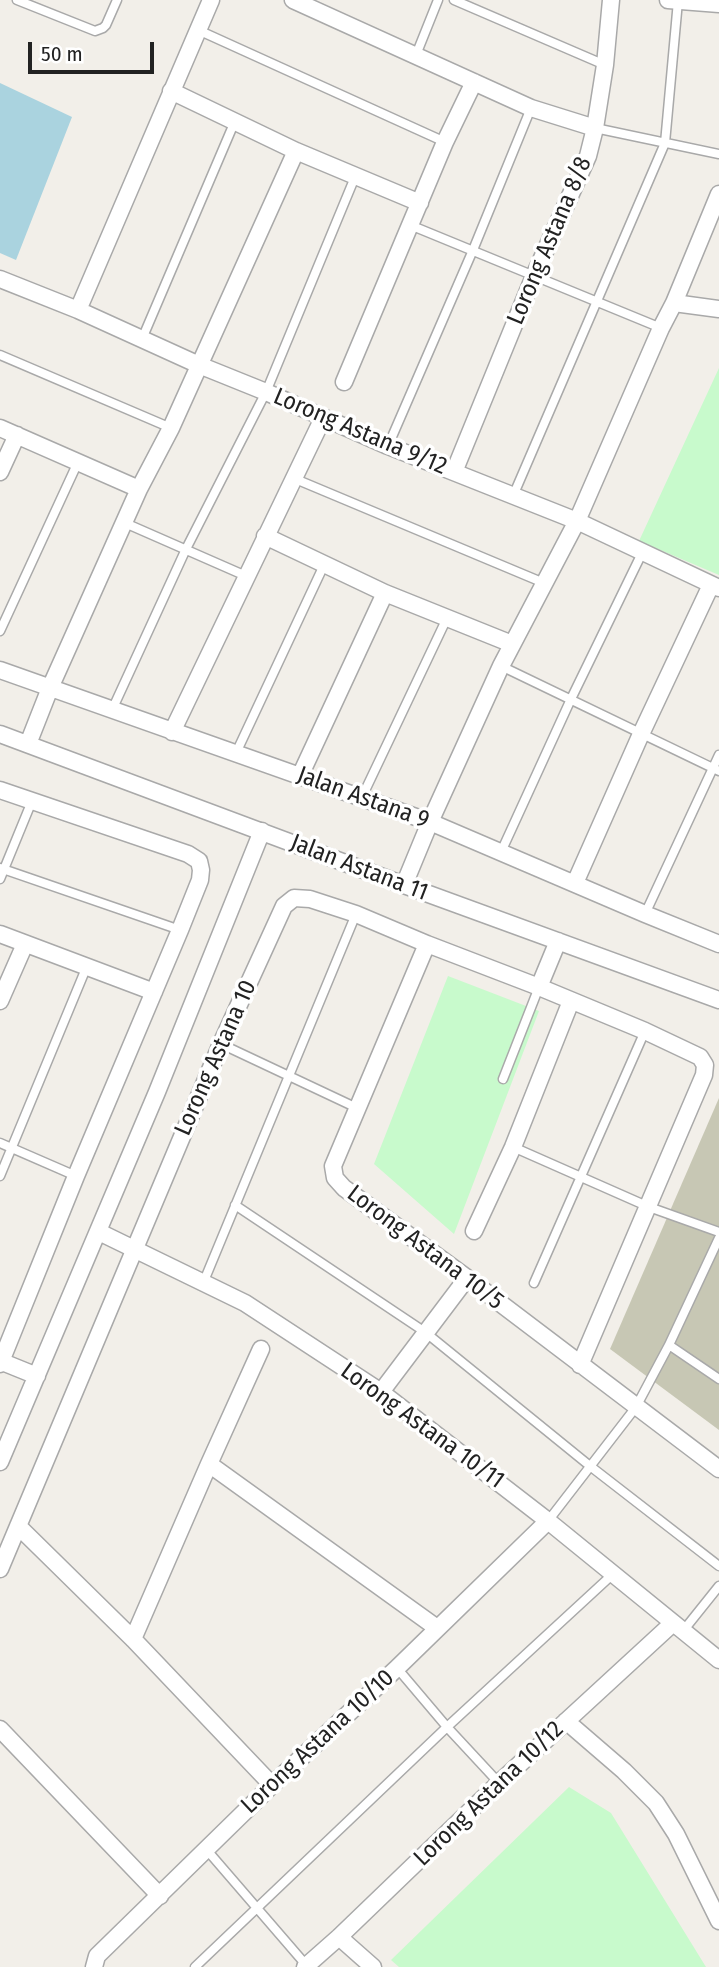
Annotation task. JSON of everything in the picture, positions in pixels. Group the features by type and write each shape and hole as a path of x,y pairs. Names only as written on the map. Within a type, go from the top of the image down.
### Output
{"street":[{"path":"78,310 211,0"},
{"path":"293,0 531,108 595,128"},
{"name":"Lorong Astana 8/8","path":"454,472 534,276 587,156 595,128 605,65 611,0"},
{"path":"668,0 719,4"},
{"path":"344,382 445,142 474,82"},
{"path":"171,91 296,151 420,203"},
{"path":"28,744 50,688 139,489 171,428 296,151"},
{"path":"404,885 501,666 577,521 662,328 712,231 719,194"},
{"name":"Lorong Astana 9/12","path":"0,279 78,310 388,446 577,521 715,586"},
{"path":"674,303 719,309"},
{"path":"172,732 323,418"},
{"path":"0,428 139,489"},
{"path":"0,472 17,435"},
{"path":"265,536 385,593 512,644"},
{"path":"575,883 641,734 715,586"},
{"path":"300,776 385,593"},
{"name":"Jalan Astana 9","path":"0,670 430,822 645,914 718,942"},
{"name":"Jalan Astana 11","path":"0,734 719,1000"},
{"path":"0,790 188,854 199,861 201,870 200,880 180,930 0,1363 37,1376"},
{"path":"0,1462 99,1232 262,831"},
{"name":"Lorong Astana 10","path":"0,1570 221,1044 284,906 294,898 310,899 356,914 645,1031 700,1057 705,1065 704,1075 649,1207"},
{"path":"0,934 154,992"},
{"path":"539,987 558,941"},
{"path":"0,1001 25,944"},
{"name":"Lorong Astana 10/5","path":"427,944 333,1166 335,1178 344,1188 719,1469"},
{"path":"474,1231 513,1147 571,1001"},
{"path":"580,1366 649,1207"},
{"name":"Lorong Astana 10/11","path":"99,1232 245,1303 381,1392 548,1521 719,1660"},
{"path":"381,1392 467,1278"},
{"path":"133,1639 261,1349"},
{"path":"209,1464 437,1628"},
{"name":"Lorong Astana 10/10","path":"94,1967 97,1956 548,1521"},
{"path":"18,1526 133,1639 272,1785"},
{"name":"Lorong Astana 10/12","path":"306,1966 566,1721 678,1627"},
{"path":"566,1721 624,1771 656,1803 676,1834 719,1921"},
{"path":"0,1729 160,1896"},
{"path":"339,1937 373,1967"}],"lane":[{"path":"16,0 95,31 106,25 117,0"},
{"path":"416,55 438,0"},
{"path":"454,0 605,65"},
{"path":"513,496 665,143 678,1"},
{"path":"198,30 445,142"},
{"path":"388,446 531,108"},
{"path":"142,339 235,121"},
{"path":"595,128 719,154"},
{"path":"112,710 186,550 266,392 355,177"},
{"path":"410,225 662,328"},
{"path":"0,355 171,428"},
{"path":"0,631 78,462"},
{"path":"293,478 544,583"},
{"path":"125,523 246,576"},
{"path":"501,852 643,551"},
{"path":"236,753 324,565"},
{"path":"362,797 447,618"},
{"path":"501,666 716,770"},
{"path":"645,914 716,770 719,755"},
{"path":"0,879 2,868 32,801"},
{"path":"2,868 180,930"},
{"path":"204,1282 356,914"},
{"path":"0,1176 87,966"},
{"path":"503,1079 539,987"},
{"path":"534,1283 645,1031"},
{"path":"221,1044 357,1108"},
{"path":"0,1143 76,1176"},
{"path":"513,1147 649,1207 719,1233"},
{"path":"235,1205 425,1332 719,1566"},
{"path":"548,1521 636,1407 669,1345 719,1238"},
{"path":"669,1345 719,1379"},
{"path":"195,1967 446,1727 613,1574"},
{"path":"678,1627 719,1586"},
{"path":"397,1668 446,1727 499,1783"},
{"path":"206,1849 306,1966"}],"shaded area":[{"path":"719,1098 719,1430 610,1349"}],"green space":[{"path":"719,368 719,575 639,541"},
{"path":"448,976 539,1011 454,1234 374,1164"},
{"path":"569,1787 611,1813 706,1967 399,1967 391,1960"}],"water":[{"path":"0,83 72,117 16,260 0,253"}]}
